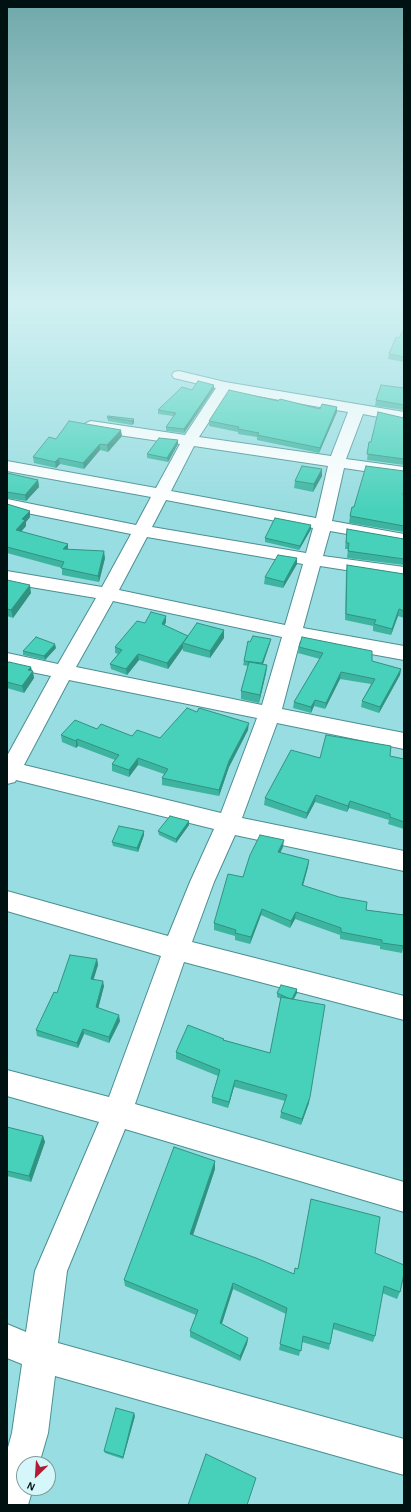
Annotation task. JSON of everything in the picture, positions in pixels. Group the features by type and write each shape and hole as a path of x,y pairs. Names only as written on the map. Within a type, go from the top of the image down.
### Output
{"street":[{"path":"179,374 225,386 404,417"},
{"path":"225,386 189,441 108,594 8,772 228,824 404,861"},
{"path":"10,1505 30,1434 51,1271 117,1113 176,949 202,882 228,824 270,714 314,560 337,461 357,409"},
{"path":"90,426 404,472"},
{"path":"7,466 404,539"},
{"path":"7,504 142,531 314,560 404,573"},
{"path":"7,577 108,594 293,633 404,653"},
{"path":"7,660 404,741"},
{"path":"7,901 176,949 404,1008"},
{"path":"7,1084 117,1113 404,1196"},
{"path":"7,1342 41,1355 404,1457"}],"building":[{"path":"198,381 214,385 184,429 166,427 176,413 158,410 182,387 192,390"},
{"path":"381,385 404,388 404,405 376,400"},
{"path":"229,390 278,401 280,399 320,409 322,404 337,407 320,448 257,435 259,433 209,421"},
{"path":"378,412 404,418 404,459 367,454"},
{"path":"107,417 134,419 132,421"},
{"path":"69,421 121,430 107,445 100,444 83,463 59,458 55,462 33,457 49,437 56,439"},
{"path":"159,438 178,440 167,458 147,454"},
{"path":"302,466 322,469 314,484 295,481"},
{"path":"366,466 404,471 404,526 350,516"},
{"path":"7,473 38,480 25,495 7,492"},
{"path":"7,504 30,511 22,519 25,520 16,530 68,544 63,549 104,551 98,576 61,568 64,562 7,547"},
{"path":"275,518 311,525 300,546 265,538"},
{"path":"347,529 404,539 404,559 348,551 349,543 346,543"},
{"path":"278,555 297,558 284,582 265,577"},
{"path":"347,565 404,574 404,611 399,609 392,629 374,624 376,620 346,614"},
{"path":"7,580 30,585 11,610 7,609"},
{"path":"151,612 166,616 162,624 188,636 167,663 138,654 126,669 110,664 122,650 115,647 137,621 145,623"},
{"path":"197,623 224,630 210,651 183,643"},
{"path":"253,636 271,639 262,663 244,661 248,641 250,642"},
{"path":"36,637 55,644 44,656 23,651"},
{"path":"302,637 372,651 372,661 401,669 380,707 362,701 375,679 341,672 326,703 315,700 311,707 294,702 323,653 299,647"},
{"path":"9,662 31,667 28,670 33,671 22,686 7,682 7,664"},
{"path":"249,662 267,665 260,695 241,691"},
{"path":"187,708 197,712 199,708 249,723 229,761 219,790 162,778 168,769 138,758 129,770 112,764 119,755 77,739 76,741 61,735 75,720 97,729 101,724 132,736 137,730 160,738"},
{"path":"326,735 391,746 390,756 404,759 404,822 390,817 390,814 350,801 348,806 316,795 307,813 265,798 291,750 320,758"},
{"path":"170,816 189,821 176,839 158,831"},
{"path":"119,826 144,831 137,848 112,842"},
{"path":"260,835 284,840 278,852 309,860 302,885 339,897 367,902 366,910 404,915 404,946 382,943 382,940 341,932 341,928 296,912 291,921 262,909 251,937 235,933 236,930 214,923 228,874 243,877 250,855"},
{"path":"70,955 97,959 91,979 103,981 96,1007 119,1015 109,1037 83,1029 77,1043 36,1030 54,992 57,993"},
{"path":"281,985 297,989 292,999 277,993"},
{"path":"281,997 325,1005 310,1097 302,1119 281,1112 287,1095 235,1080 229,1102 212,1097 220,1070 176,1052 188,1025 224,1039 223,1040 270,1053"},
{"path":"7,1127 43,1136 29,1176 7,1171"},
{"path":"174,1147 215,1161 190,1234 256,1258 294,1274 295,1268 298,1269 311,1199 380,1217 375,1253 404,1265 404,1274 400,1292 384,1286 375,1336 334,1323 330,1344 303,1336 301,1351 280,1344 287,1308 233,1283 220,1323 248,1338 240,1356 190,1331 198,1310 124,1280"},
{"path":"116,1408 134,1413 123,1457 104,1451"},
{"path":"206,1454 256,1478 247,1505 188,1505"}]}
